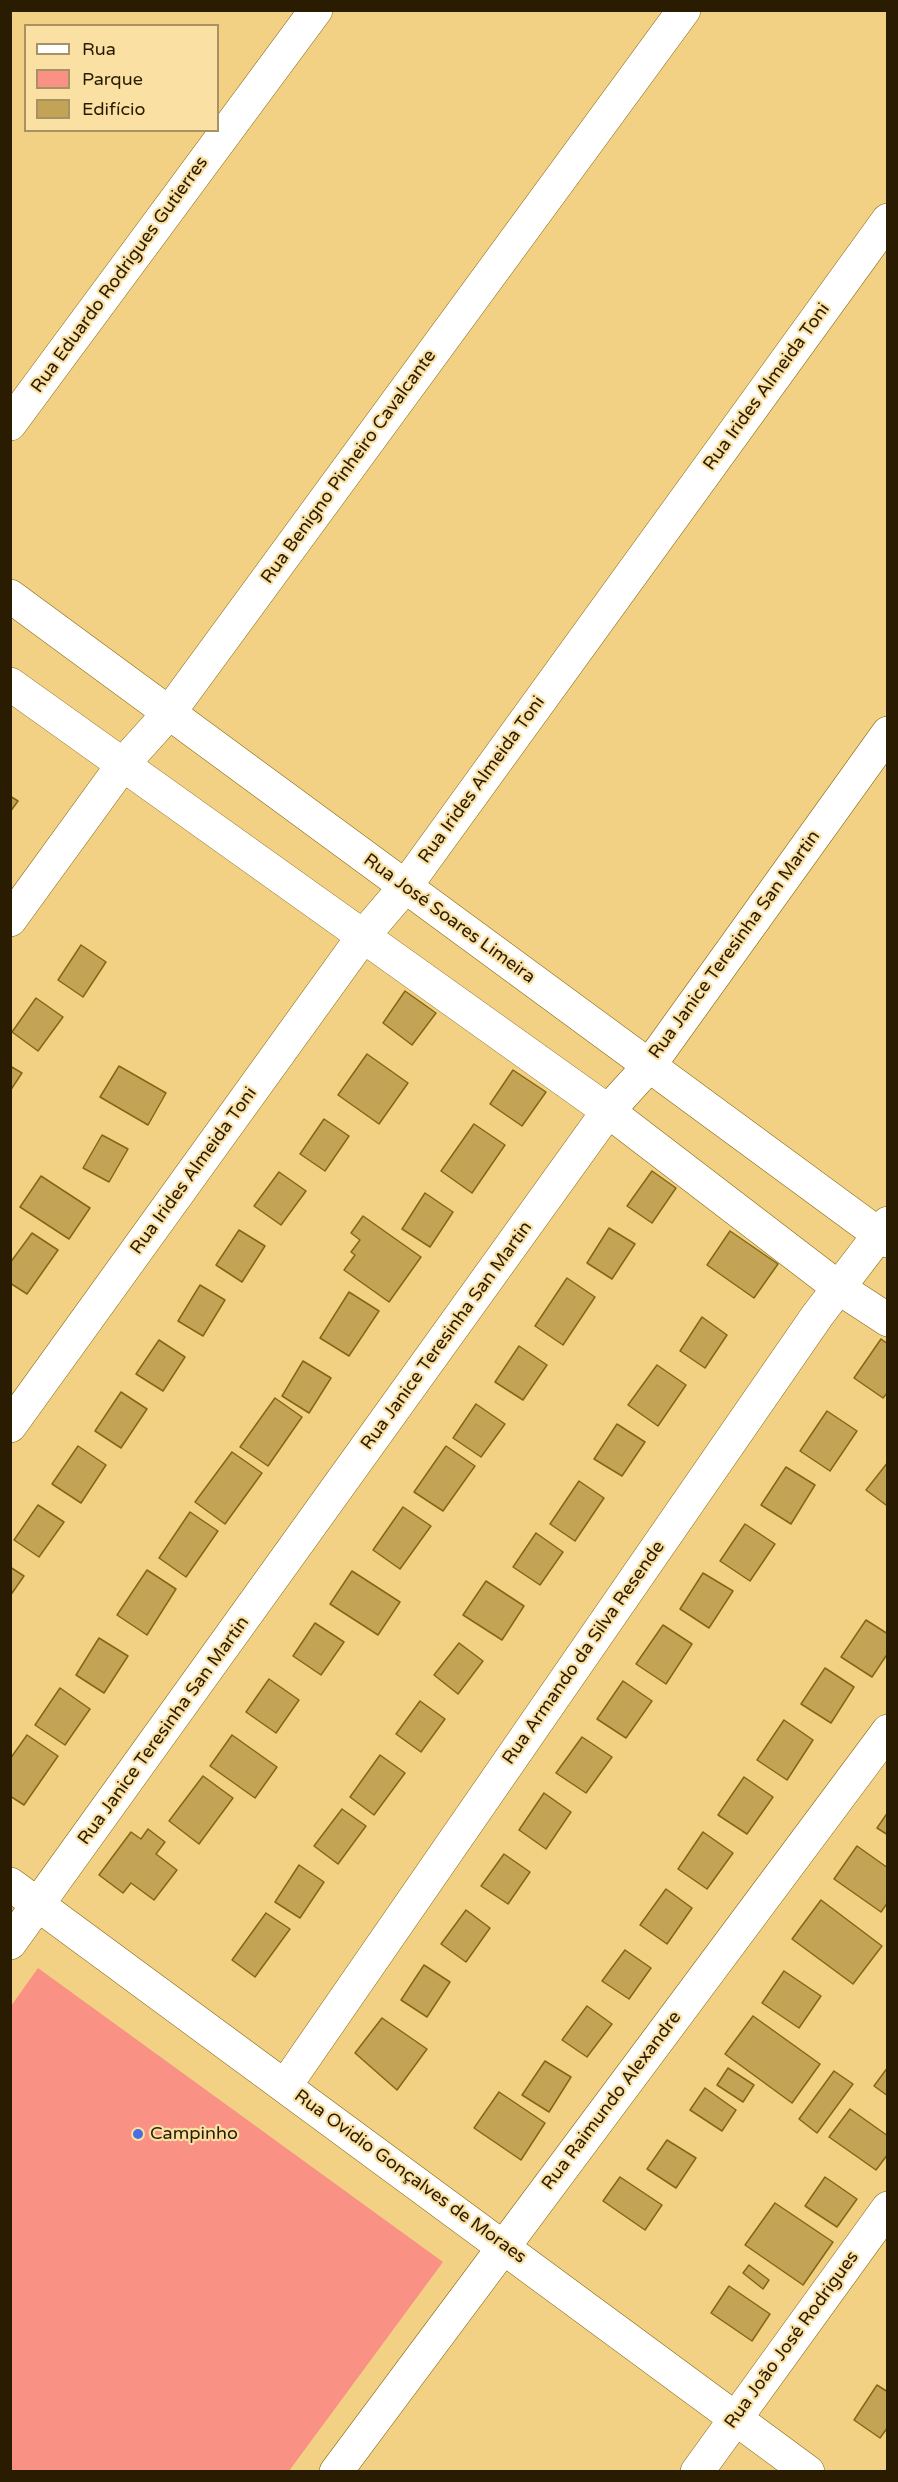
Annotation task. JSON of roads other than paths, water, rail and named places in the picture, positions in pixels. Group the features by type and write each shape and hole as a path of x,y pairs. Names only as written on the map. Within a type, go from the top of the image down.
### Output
{"street":[{"name":"Rua Eduardo Rodrigues Gutierres","path":"10,424 316,10"},
{"name":"Rua Benigno Pinheiro Cavalcante","path":"10,920 124,763 169,713 684,10"},
{"name":"Rua Irides Almeida Toni","path":"10,1426 364,935 405,887 888,220"},
{"name":"Rua José Soares Limeira","path":"10,596 649,1066 885,1233"},
{"path":"10,684 124,763 608,1111 839,1288 888,1320"},
{"name":"Rua Janice Teresinha San Martin","path":"10,1943 608,1111 649,1066 888,733"},
{"name":"Rua Armando da Silva Resende","path":"285,2086 839,1288 885,1233"},
{"name":"Rua Raimundo Alexandre","path":"336,2472 888,1731"},
{"name":"Rua Ovidio Gonçalves de Moraes","path":"10,1884 808,2472"},
{"name":"Rua João José Rodrigues","path":"697,2472 888,2208"}],"place":[{"name":"Campinho","path":"138,2134"}]}
